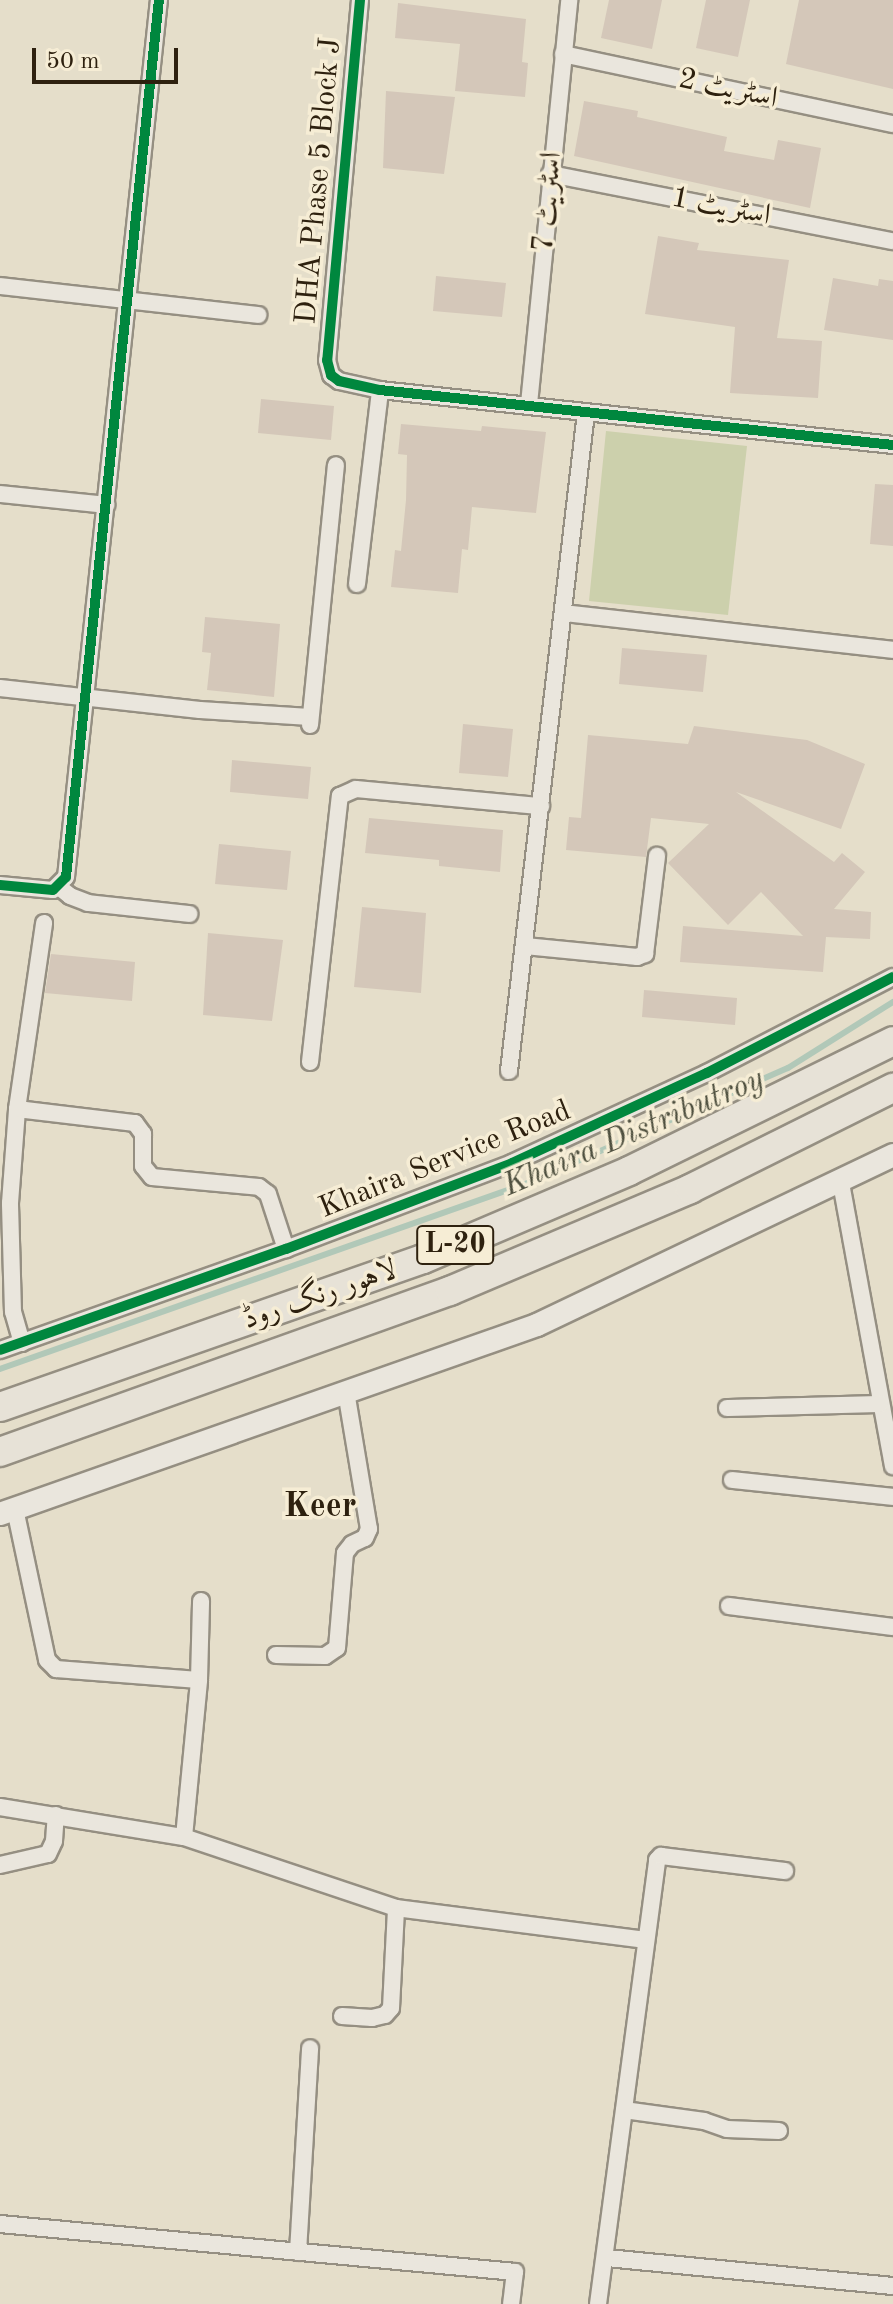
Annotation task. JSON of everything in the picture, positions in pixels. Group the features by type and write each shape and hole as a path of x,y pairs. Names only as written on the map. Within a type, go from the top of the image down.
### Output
{"highway":[{"name":"لاہور رنگ روڈ","path":"0,1407 423,1259 681,1147 893,1041"},
{"name":"لاہور رنگ روڈ","path":"0,1452 450,1291 690,1189 893,1088"}],"street":[{"path":"0,885 45,890 59,887 66,877 159,0"},
{"name":"DHA Phase 5 Block J","path":"360,0 327,367 339,381 380,390"},
{"name":"اسٹریٹ 7","path":"529,404 569,0"},
{"name":"اسٹریٹ 2","path":"563,54 893,124"},
{"name":"اسٹریٹ 1","path":"550,174 893,241"},
{"path":"0,286 258,315"},
{"path":"357,584 380,390 893,445"},
{"path":"509,1071 586,413"},
{"path":"0,688 310,721 336,465"},
{"path":"0,494 106,505"},
{"path":"564,613 893,650"},
{"path":"310,1062 340,796 356,789 541,806"},
{"path":"525,946 637,957 645,954 657,856"},
{"path":"59,887 70,896 88,903 189,914"},
{"path":"22,1343 13,1312 10,1203 17,1109 44,923"},
{"name":"Khaira Service Road","path":"0,1350 286,1249 512,1163 707,1073 893,977"},
{"path":"17,1109 135,1123 143,1134 143,1166 152,1177 259,1187 268,1194 286,1249"},
{"path":"199,1680 56,1669 47,1660 7,1512 537,1325 841,1183 893,1155"},
{"path":"841,1183 884,1397 893,1466"},
{"path":"276,1655 333,1653 337,1648 345,1553 352,1544 365,1538 369,1529 346,1392"},
{"path":"727,1408 884,1397"},
{"path":"732,1480 893,1497"},
{"path":"184,1837 199,1680 201,1601"},
{"path":"729,1606 893,1627"},
{"path":"0,1807 184,1837 396,1908 646,1940"},
{"path":"0,1865 48,1854 54,1841 56,1815"},
{"path":"598,2304 607,2258 658,1857 785,1871"},
{"path":"342,2016 385,2015 391,2008 396,1908"},
{"path":"298,2252 310,2048"},
{"path":"624,2110 704,2121 727,2129 779,2131"},
{"path":"0,2224 515,2272 511,2304"},
{"path":"607,2258 893,2286"}],"green space":[{"path":"606,431 747,446 728,615 589,601"}],"building":[{"path":"609,0 662,0 652,49 601,38"},
{"path":"706,0 750,0 738,57 696,48"},
{"path":"799,0 893,0 893,89 786,64"},
{"path":"398,3 526,19 522,62 528,63 525,97 455,91 460,44 395,38"},
{"path":"386,91 455,97 444,174 383,168"},
{"path":"584,101 638,111 637,117 727,137 724,151 774,160 778,140 821,148 810,208 574,156"},
{"path":"658,236 699,243 697,250 789,260 777,338 822,341 818,398 730,393 735,327 645,314"},
{"path":"436,276 506,283 502,317 433,311"},
{"path":"833,278 878,286 879,279 893,281 893,340 824,330"},
{"path":"261,399 334,406 331,440 258,433"},
{"path":"401,424 481,431 482,426 546,432 536,513 472,507 468,550 462,549 458,593 391,587 395,550 401,551 406,500 407,455 398,454"},
{"path":"875,484 893,485 893,546 870,544"},
{"path":"205,617 280,624 274,697 207,690 211,653 202,652"},
{"path":"622,648 707,655 703,692 619,684"},
{"path":"463,724 513,729 508,777 459,773"},
{"path":"694,726 807,740 865,764 841,829 736,792 834,862 842,853 865,872 834,909 871,912 870,939 826,937 823,972 680,962 683,926 803,936 761,892 728,925 668,863 709,824 651,818 646,857 566,850 569,817 581,818 588,735 688,744"},
{"path":"232,760 311,767 308,799 230,792"},
{"path":"369,818 503,830 500,872 439,866 439,860 365,853"},
{"path":"219,844 291,851 287,890 215,884"},
{"path":"362,907 426,913 421,993 354,987"},
{"path":"208,933 283,940 272,1021 203,1015"},
{"path":"51,954 135,962 132,1001 45,993"},
{"path":"644,990 737,998 735,1025 642,1017"}],"waterway":[{"name":"Khaira Distributroy","path":"0,1369 528,1183 788,1068 893,1002"}],"cycle path":[{"path":"0,885 53,890 66,877 159,0"},
{"path":"360,0 327,360 331,375 339,381 380,390 893,445"},
{"path":"0,1350 286,1249 512,1163 707,1073 893,977"}],"district":[{"name":"Keer","path":"320,1508"}]}
